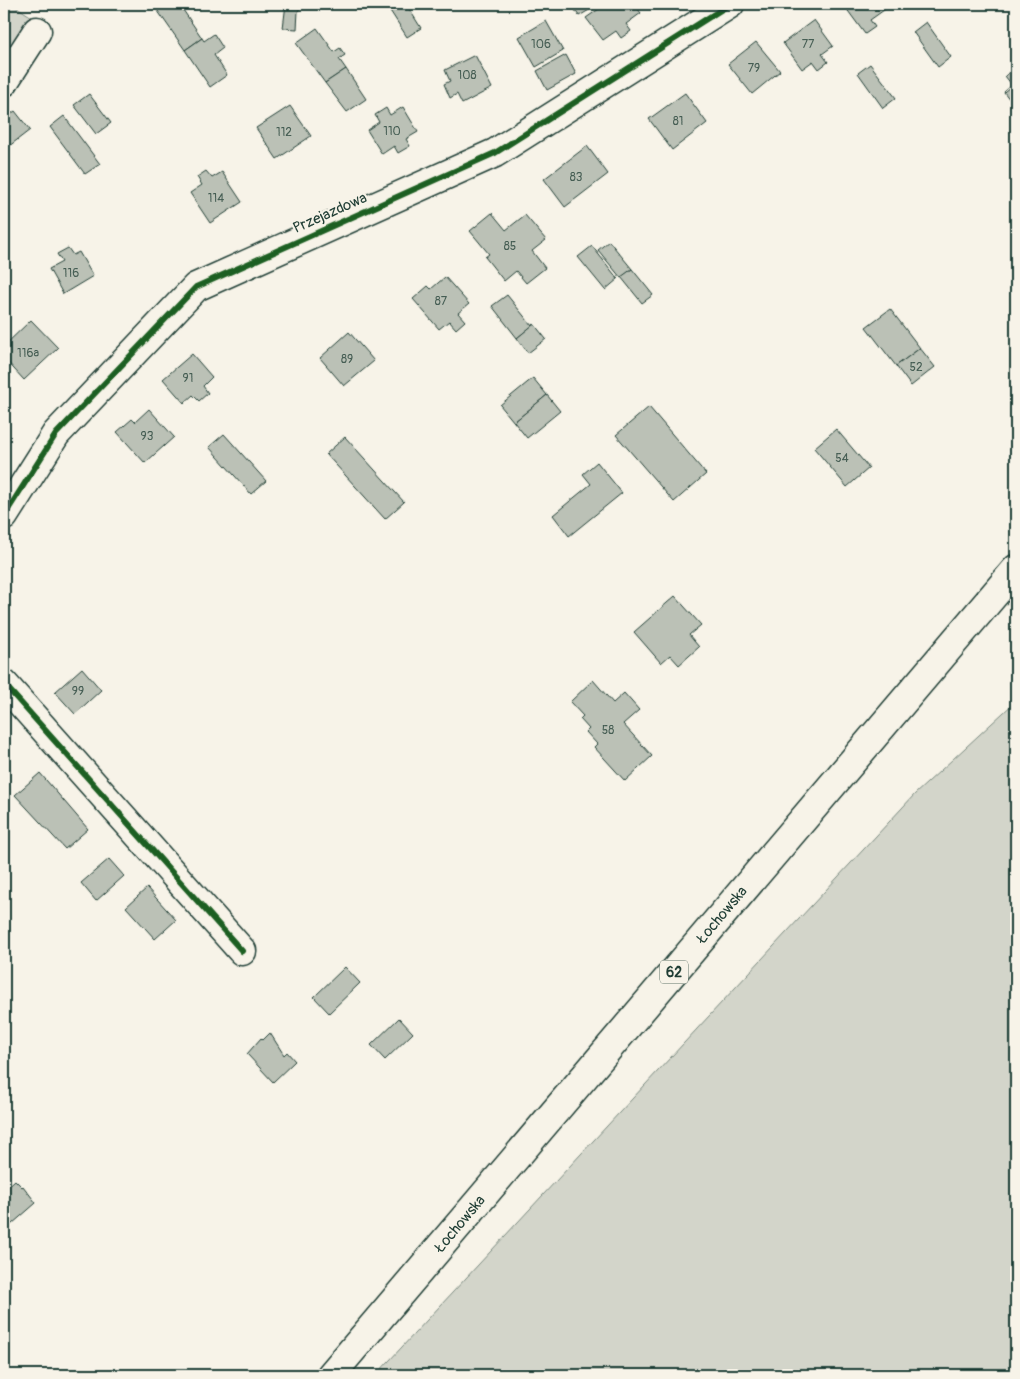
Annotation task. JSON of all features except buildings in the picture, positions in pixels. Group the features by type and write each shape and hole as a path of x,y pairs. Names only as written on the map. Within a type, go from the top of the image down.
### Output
{"street":[{"name":"Przejazdowa","path":"4,516 56,434 196,287 495,153 730,4"},
{"path":"4,82 37,31"},
{"name":"Łochowska","path":"331,1375 1016,569"},
{"path":"4,684 242,951"}],"shaded area":[{"path":"4,4 12,4 52,30 4,106"},
{"path":"1016,701 1016,1375 376,1375 915,794"}],"cycle path":[{"path":"4,516 56,434 196,287 495,153 730,4"},
{"path":"4,684 242,951"}]}
